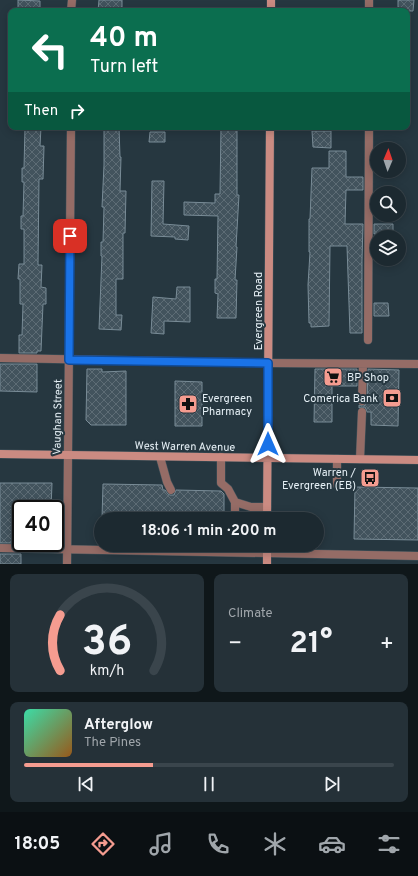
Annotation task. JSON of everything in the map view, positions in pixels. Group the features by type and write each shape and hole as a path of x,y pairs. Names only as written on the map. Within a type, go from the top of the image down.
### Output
{"main road":[{"name":"Evergreen Road","path":"267,512 270,130"},
{"name":"West Warren Avenue","path":"0,454 418,460"},
{"path":"267,552 267,564"}],"street":[{"name":"Vaughan Street","path":"67,564 71,130"},
{"path":"368,340 369,130"},
{"path":"0,358 418,364"},
{"path":"362,401 363,364"},
{"path":"360,459 362,412"},
{"path":"160,457 167,482 171,490"},
{"path":"221,457 221,483 228,489 235,502 235,512"},
{"path":"336,485 337,459"},
{"path":"235,502 251,507 267,507"},
{"path":"0,548 94,548"},
{"path":"324,551 418,556"}],"building":[{"path":"18,0 40,1 40,8 18,8"},
{"path":"99,0 122,0 122,8 98,8"},
{"path":"398,0 414,0 413,11 410,11 410,8 398,8"},
{"path":"25,130 41,130 40,146 44,146 43,179 39,179 38,265 42,265 41,287 46,288 46,304 43,304 41,351 37,351 37,353 19,353 19,335 22,335 23,304 20,304 20,279 18,279 19,264 24,264 24,229 21,229 21,216 23,216 24,182 22,182 22,168 24,168"},
{"path":"104,130 119,130 121,157 120,191 126,191 125,233 123,233 123,279 116,279 116,315 122,315 121,330 99,329 102,256 101,242 103,242 104,207 102,207"},
{"path":"221,130 237,130 237,195 239,195 235,280 237,280 236,318 217,318 218,294 215,293 215,279 217,279 218,216 184,215 184,202 215,203 215,194 220,194"},
{"path":"312,131 331,131 331,148 313,147"},
{"path":"150,132 165,132 165,142 149,142"},
{"path":"329,151 346,151 346,177 363,177 363,190 346,190 345,224 363,224 362,333 350,333 347,246 330,246 329,326 311,327 311,323 309,323 309,219 312,168 329,168"},
{"path":"152,181 164,181 163,224 189,226 188,240 175,239 175,237 151,236"},
{"path":"374,224 393,224 393,230 374,230"},
{"path":"177,287 190,287 190,322 164,321 164,334 151,333 153,297 176,299"},
{"path":"374,303 388,303 389,316 374,316"},
{"path":"0,364 37,364 37,392 0,391"},
{"path":"87,369 102,369 102,372 126,371 126,425 91,425 86,420"},
{"path":"315,369 357,369 357,386 332,386 332,422 314,422"},
{"path":"368,369 399,370 398,426 371,425 371,412 367,412 365,407 359,408 359,405 364,406 367,402"},
{"name":"Evergreen Pharmacy","path":"175,381 202,382 202,426 175,426"},
{"path":"0,483 52,483 51,500 12,500 12,543 0,543"},
{"path":"103,484 162,485 163,490 170,495 174,495 176,490 221,491 224,494 224,512 102,512"},
{"path":"355,487 418,488 418,540 354,539"},
{"path":"0,554 21,554 21,564 0,564"}],"place":[{"name":"BP Shop","path":"333,377"},
{"name":"Comerica Bank","path":"392,398"},
{"name":"Evergreen Pharmacy","path":"188,404"},
{"name":"Warren / Evergreen (EB)","path":"370,478"}],"route":[{"path":"70,236 69,360 268,363 268,444"}]}
